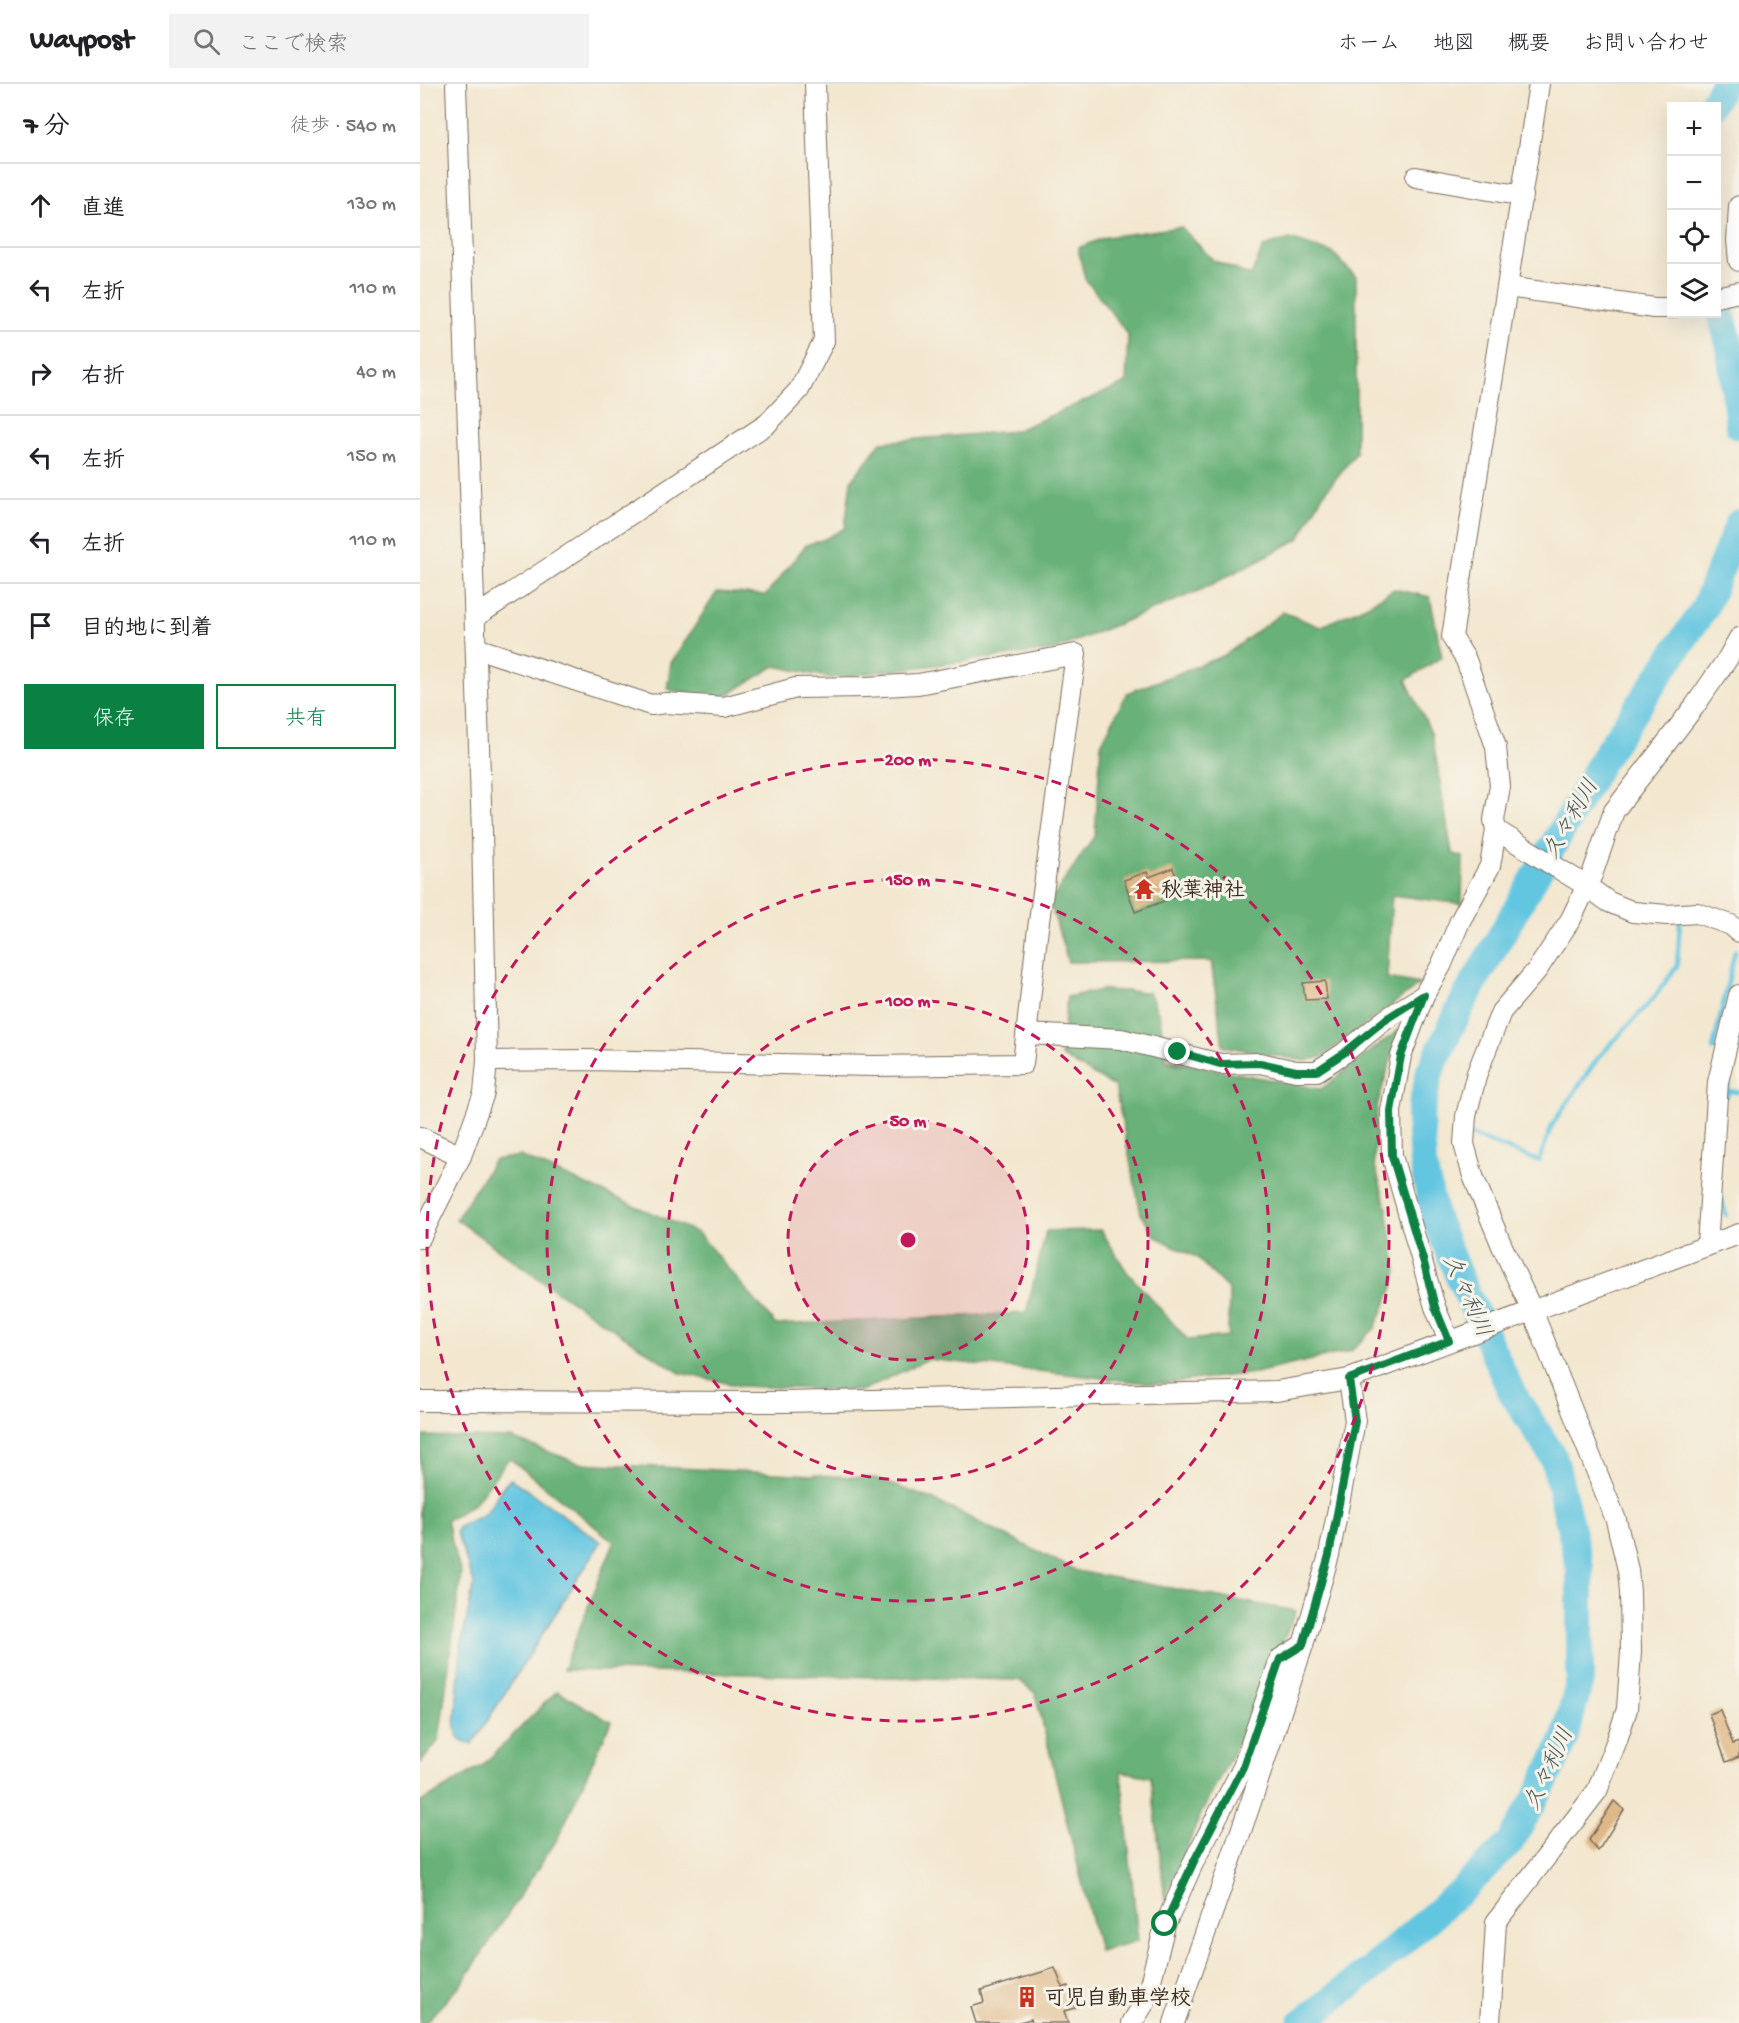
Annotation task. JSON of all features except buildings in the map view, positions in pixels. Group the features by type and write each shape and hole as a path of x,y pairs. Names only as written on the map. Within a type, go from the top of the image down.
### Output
{"street":[{"path":"420,1238 461,1155 484,1093 487,1061 482,820 456,84"},
{"path":"475,617 767,424 799,390 824,341 815,84"},
{"path":"1449,1341 1435,1307 1392,1156 1391,1111 1401,1056 1424,995 1441,966 1460,921 1490,866 1496,830 1494,820 1500,786 1496,747 1466,660 1452,638 1539,84"},
{"path":"1416,177 1523,195"},
{"path":"1739,206 1737,241 1739,261"},
{"path":"1508,287 1667,308"},
{"path":"1721,296 1738,291"},
{"path":"1490,2023 1496,1922 1597,1791 1617,1740 1626,1709 1631,1652 1628,1570 1616,1520 1532,1310 1473,1176 1464,1144 1466,1116 1477,1073 1501,1012 1537,970 1571,919 1592,875 1614,811 1694,707 1739,639"},
{"path":"476,648 651,705 666,703 724,707 796,688 918,684 1076,654 1037,936 1023,1064 874,1065 587,1060 487,1061"},
{"path":"1496,830 1586,885 1609,902 1634,912 1667,915 1697,913 1731,925 1739,932"},
{"path":"1027,1034 1121,1039 1220,1064 1260,1063 1296,1071 1317,1071 1344,1053 1386,1019 1424,995"},
{"path":"1707,1246 1718,1082 1739,995"},
{"path":"420,1137 461,1155"},
{"path":"420,1401 806,1402 1276,1391 1349,1379 1739,1234"},
{"path":"1174,2023 1194,1971 1303,1645 1329,1555 1355,1421 1349,1379"},
{"path":"1132,2023 1146,2000 1165,1924 1195,1859 1243,1767 1280,1659 1303,1645"}],"green space":[{"path":"1181,227 1213,260 1251,276 1263,247 1290,239 1333,253 1356,277 1356,453 1322,496 1299,539 1201,590 1054,650 831,678 775,666 719,700 667,689 671,663 717,592 766,595 806,545 825,539 845,528 851,481 881,442 1015,431 1126,383 1128,334 1085,279 1078,248 1106,237"},
{"path":"1394,589 1430,597 1442,657 1406,680 1432,735 1452,853 1463,857 1462,904 1392,895 1387,978 1420,984 1322,1057 1305,1061 1223,1046 1211,961 1068,962 1050,902 1095,835 1101,744 1127,693 1225,655 1283,612 1320,627 1368,605"},
{"path":"1102,990 1149,992 1160,1017 1166,1060 1321,1089 1400,1029 1377,1106 1374,1163 1387,1209 1397,1271 1392,1290 1375,1328 1351,1351 1255,1373 1156,1384 928,1359 861,1391 741,1386 680,1373 557,1292 456,1219 494,1160 520,1156 698,1233 776,1325 1026,1313 1046,1231 1101,1230 1127,1272 1188,1340 1228,1336 1229,1290 1196,1257 1156,1237 1141,1214 1115,1087 1061,1056 1067,997"},
{"path":"420,1436 511,1438 579,1463 875,1478 934,1500 1077,1571 1296,1611 1248,1723 1201,1814 1165,1899 1151,1777 1121,1771 1138,1941 1099,1951 1035,1693 1019,1680 563,1670 614,1542 509,1458 474,1504 446,1521 461,1574 439,1740 420,1764"},
{"path":"557,1691 611,1722 558,1838 463,1982 425,2023 420,2023 420,1803 483,1765"}],"water":[{"path":"511,1479 601,1542 472,1745 461,1741 455,1728 461,1646 474,1583 456,1531 462,1525 485,1513 503,1486"}],"waterway":[{"name":"久々利川","path":"1713,102 1724,84"},
{"name":"久々利川","path":"1721,315 1730,347 1739,426"},
{"name":"久々利川","path":"1301,2023 1375,1966 1462,1890 1510,1843 1564,1741 1580,1680 1580,1568 1554,1458 1511,1391 1434,1215 1423,1164 1420,1116 1430,1071 1465,998 1607,752 1704,609 1739,523"},
{"path":"1471,1135 1539,1161 1552,1125 1598,1058 1653,999 1677,966 1680,920"},
{"path":"1713,1049 1735,951"},
{"path":"1732,1067 1739,1038"},
{"path":"1727,1096 1729,1078"},
{"path":"1727,1091 1739,1092"},
{"path":"1719,1189 1726,1215"}],"place":[{"name":"秋葉神社","path":"1144,889"},
{"name":"可児自動車学校","path":"1027,1997"}],"route":[{"path":"1165,1924 1195,1859 1243,1767 1280,1659 1303,1645 1329,1555 1355,1421 1349,1379 1449,1341 1435,1307 1392,1156 1391,1111 1401,1056 1424,995 1386,1019 1344,1053 1317,1071 1296,1071 1260,1063 1220,1064 1178,1052"}]}
